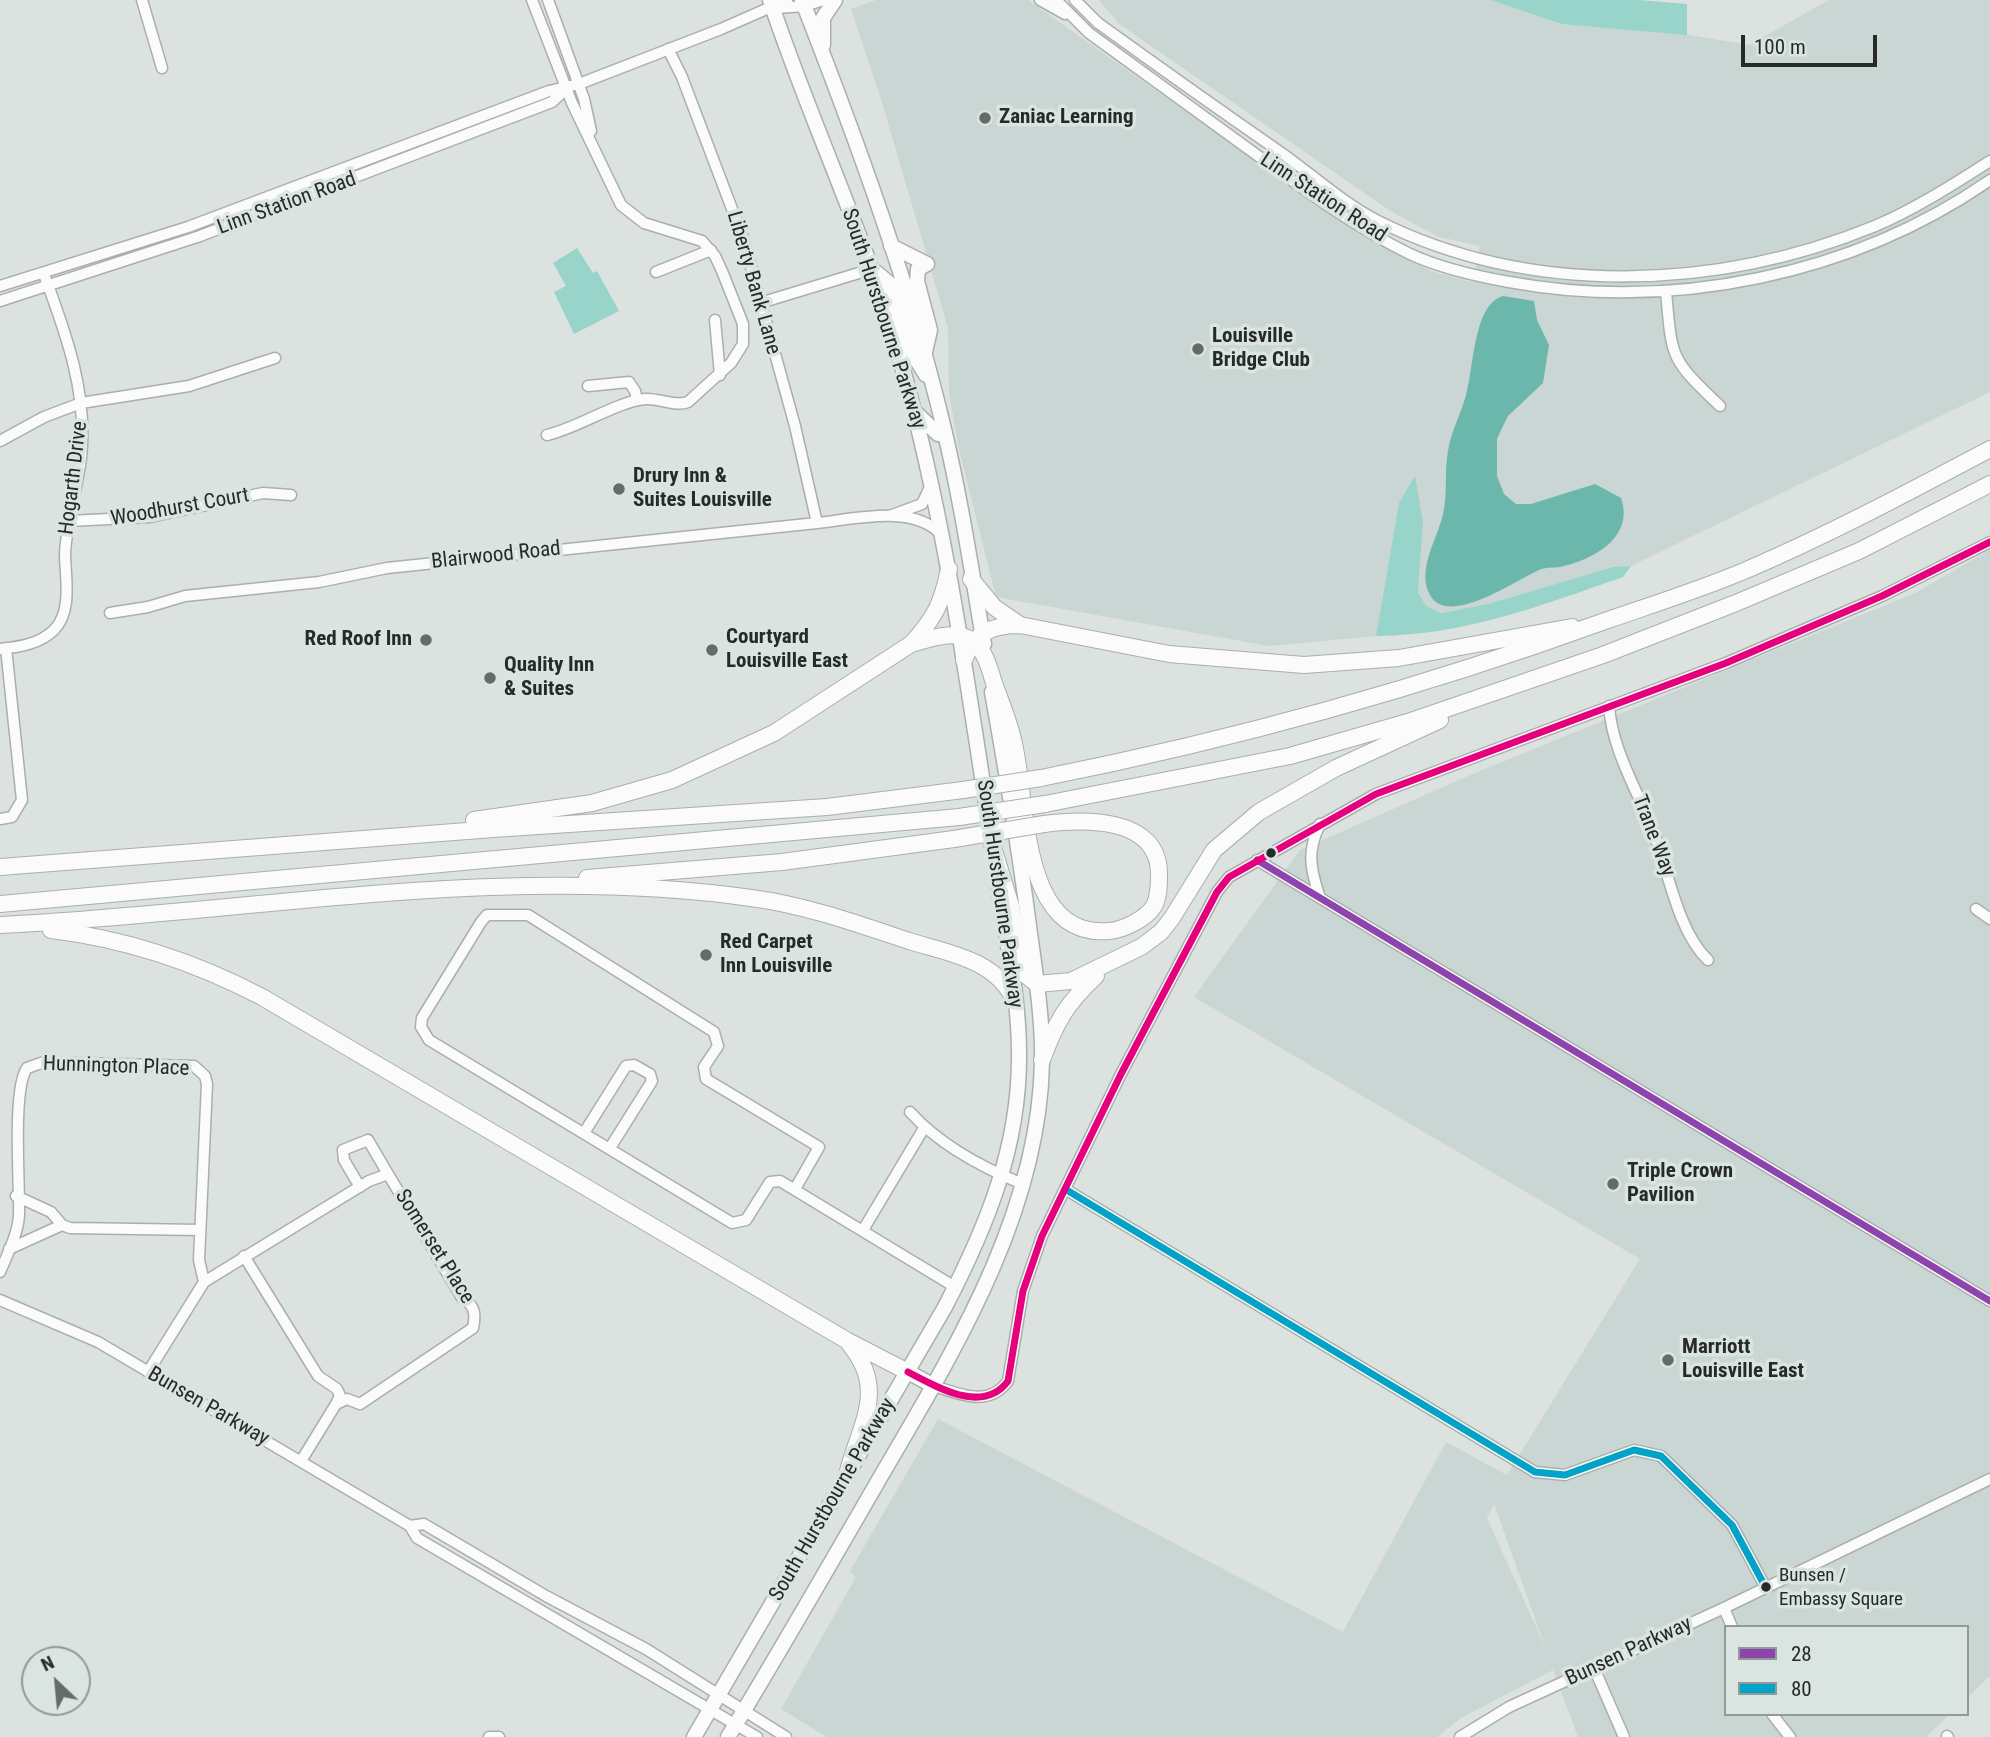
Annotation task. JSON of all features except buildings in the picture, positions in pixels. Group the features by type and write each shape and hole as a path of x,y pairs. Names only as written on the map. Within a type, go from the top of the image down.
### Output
{"highway":[{"path":"0,867 827,807 1041,778 1132,760 1320,714 1463,671 1742,572 1881,508 1990,449"},
{"path":"0,904 959,817 1045,804 1290,756 1408,722 1736,603 1859,551 1990,484"},
{"path":"327,843 592,803 672,780 774,733 911,644 928,626 942,603 949,569"},
{"path":"971,579 994,607 1020,625"},
{"path":"911,644 943,636 972,637 1000,625 1020,625 1168,654 1304,665 1399,658 1559,628 1592,626"},
{"path":"964,660 972,637"},
{"path":"4,925 782,862 954,839 1044,824 1082,820 1105,821 1132,831 1150,847 1159,867 1159,888 1153,906 1118,930 1096,932 1073,925 1054,911 1035,871 1014,743 987,662 972,637"},
{"path":"992,844 1011,906 1022,972 1037,984 1060,983 1109,964 1161,932 1214,850 1259,812 1336,768 1507,688"},
{"path":"466,889 648,887 753,898 795,906 983,965 1000,978 1015,1002"},
{"path":"4,925 109,939 175,957 227,979 846,1340 908,1372"},
{"path":"1042,1060 1058,1019 1070,1001 1109,964"},
{"path":"846,1340 860,1357 871,1397 848,1475"}],"main road":[{"path":"823,50 823,18 835,0"},
{"name":"South Hurstbourne Parkway","path":"804,3 874,186 925,353 946,433 971,579 972,637"},
{"name":"South Hurstbourne Parkway","path":"771,4 872,269 915,412 949,569 972,637"},
{"path":"891,246 927,264 918,269 917,281 930,330 925,353"},
{"path":"872,269 890,284 914,356 934,388"},
{"path":"915,412 938,434 946,433"},
{"name":"South Hurstbourne Parkway","path":"694,1737 955,1287 988,1220 1003,1176 1017,1085 1019,1053 1015,1002 964,660"},
{"name":"South Hurstbourne Parkway","path":"728,1737 934,1385 993,1266 1023,1184 1039,1101 1042,1060 1037,984 1017,837 987,662"},
{"path":"908,1372 934,1385"}],"street":[{"path":"142,0 162,68"},
{"path":"532,0 567,88 616,197 625,210 644,223 693,236 711,250 734,303 745,337 739,354 720,375 683,404 664,400 636,400 567,430 547,435"},
{"path":"548,0 579,84 595,147"},
{"name":"Linn Station Road","path":"0,301 47,283 200,236 316,194 487,121 549,91 579,84 771,4 787,0"},
{"name":"Linn Station Road","path":"771,4 822,0"},
{"path":"1040,0 1074,19"},
{"name":"Linn Station Road","path":"1056,0 1089,33 1339,214 1409,253 1453,269 1544,288 1666,291 1739,282 1837,257 1922,222 1990,180"},
{"name":"Linn Station Road","path":"1075,0 1098,23 1376,219 1460,254 1504,264 1578,275 1669,275 1737,266 1783,256 1877,225 1990,161"},
{"name":"Liberty Bank Lane","path":"668,49 682,77 743,238 795,426 817,523"},
{"name":"Linn Station Road","path":"0,286 196,224 487,121"},
{"path":"312,183 316,194"},
{"path":"196,224 200,236"},
{"path":"656,272 711,250"},
{"path":"760,303 872,269"},
{"name":"Hogarth Drive","path":"3,648 43,638 55,629 65,606 69,521 80,460 81,403 74,362 42,271"},
{"path":"1666,291 1673,355 1679,366 1720,406"},
{"path":"715,320 720,375"},
{"path":"0,440 44,417 81,403 189,386 275,358"},
{"path":"588,386 629,382 635,390 636,400"},
{"name":"Blairwood Road","path":"885,517 922,504 932,482"},
{"name":"Woodhurst Court","path":"69,521 150,517 263,493 291,495"},
{"name":"Blairwood Road","path":"110,613 154,606 178,597 330,581 387,568 817,523 885,517 921,519 931,523 942,535"},
{"path":"934,1385 981,1398 1001,1391 1008,1381 1029,1269 1065,1189 1217,892 1228,877 1320,824 1421,774 1609,706 1823,622 1990,542"},
{"path":"0,819 12,817 22,800 3,648"},
{"name":"Trane Way","path":"1609,706 1610,721 1622,759 1652,829 1689,934 1708,961"},
{"path":"1319,895 1310,867 1309,852 1320,824"},
{"path":"1257,860 1990,1301"},
{"path":"1976,909 1990,919"},
{"path":"795,1189 819,1147 727,1093 703,1074 704,1067 718,1046 714,1032 528,915 487,915 422,1018 421,1027 429,1040 737,1224 746,1220 770,1182 780,1181 955,1287"},
{"name":"Hunnington Place","path":"0,1272 18,1223 16,1196 19,1088 27,1068 44,1062 194,1066 207,1084 199,1260 204,1282"},
{"path":"580,1130 626,1066 634,1065 650,1074 652,1081 610,1148"},
{"path":"910,1112 924,1128 1003,1176 1023,1184"},
{"path":"863,1230 924,1128"},
{"path":"360,1187 342,1150 356,1142 368,1140 388,1174"},
{"name":"Somerset Place","path":"148,1372 204,1282 360,1187 388,1174 462,1298 473,1307 473,1328 360,1404 347,1399 336,1404"},
{"path":"1065,1189 1535,1472 1565,1475 1634,1450 1661,1456 1732,1525 1766,1588"},
{"path":"16,1196 51,1212 62,1225 70,1228 200,1230"},
{"path":"9,1249 62,1225"},
{"path":"244,1256 318,1376 337,1390 340,1396 301,1461"},
{"name":"Bunsen Parkway","path":"0,1300 72,1329 148,1372 410,1526 417,1538 757,1737"},
{"name":"Bunsen Parkway","path":"1460,1737 1509,1707 1724,1608 1990,1479"},
{"name":"Bunsen Parkway","path":"410,1526 424,1524 546,1596 646,1648 786,1737"},
{"path":"1724,1608 1731,1625"},
{"path":"1594,1668 1625,1737"},
{"path":"1774,1716 1790,1737"},
{"path":"489,1737 499,1737"}],"shaded area":[{"path":"876,0 1028,0 1358,233 1431,271 1473,282 1480,246 1439,237 1392,212 1119,24 1099,0 1491,0 1561,24 1666,31 1749,45 1829,0 1990,0 1990,392 1631,566 1613,567 1488,604 1441,613 1426,606 1418,592 1423,523 1399,503 1376,636 1269,646 996,597 958,445 949,392 948,328 881,99 851,9"},
{"path":"1491,0 1639,0 1687,4 1687,35 1561,24"},
{"path":"577,248 593,273 597,271 619,311 574,334 554,292 566,286 553,263"},
{"path":"1503,296 1534,301 1537,320 1549,345 1543,383 1508,416 1497,439 1497,476 1504,494 1516,504 1531,504 1595,484 1621,498 1624,512 1622,525 1608,545 1585,559 1560,567 1541,569 1483,599 1451,606 1439,604 1430,595 1425,575 1429,554 1443,514 1449,444 1469,384 1480,324 1493,302"},
{"path":"1415,476 1423,523 1418,592 1426,606 1441,613 1488,604 1613,567 1631,566 1623,577 1502,617 1441,630 1376,636 1399,503"},
{"path":"1990,550 1990,1676 1969,1696 1969,1625 1724,1625 1724,1716 1948,1716 1926,1737 1578,1737 1553,1670 1461,1718 1437,1737 827,1737 781,1709 856,1577 850,1571 938,1419 1343,1632 1446,1442 1507,1475 1640,1259 1194,997 1300,850 1468,776 1915,593","holes":["1494,1504 1546,1649 1487,1518"]}],"transit line":[{"path":"908,1372 932,1385 973,1397 998,1391 1008,1381 1023,1291 1042,1236 1121,1074 1217,892 1229,877 1376,794 1726,663 1882,596 1990,542"},
{"name":"28","path":"1257,860 1990,1301"},
{"name":"80","path":"1065,1189 1535,1472 1565,1475 1634,1450 1661,1456 1732,1525 1766,1588"}],"place":[{"name":"Zaniac Learning","path":"985,118"},
{"name":"Louisville Bridge Club","path":"1198,349"},
{"name":"Drury Inn & Suites Louisville","path":"619,489"},
{"name":"Red Roof Inn","path":"426,640"},
{"name":"Courtyard Louisville East","path":"712,650"},
{"name":"Quality Inn & Suites","path":"490,678"},
{"name":"Red Carpet Inn Louisville","path":"706,955"},
{"name":"Triple Crown Pavilion","path":"1613,1184"},
{"name":"Marriott Louisville East","path":"1668,1360"},
{"name":"Bunsen / Embassy Square","path":"1766,1587"}]}
